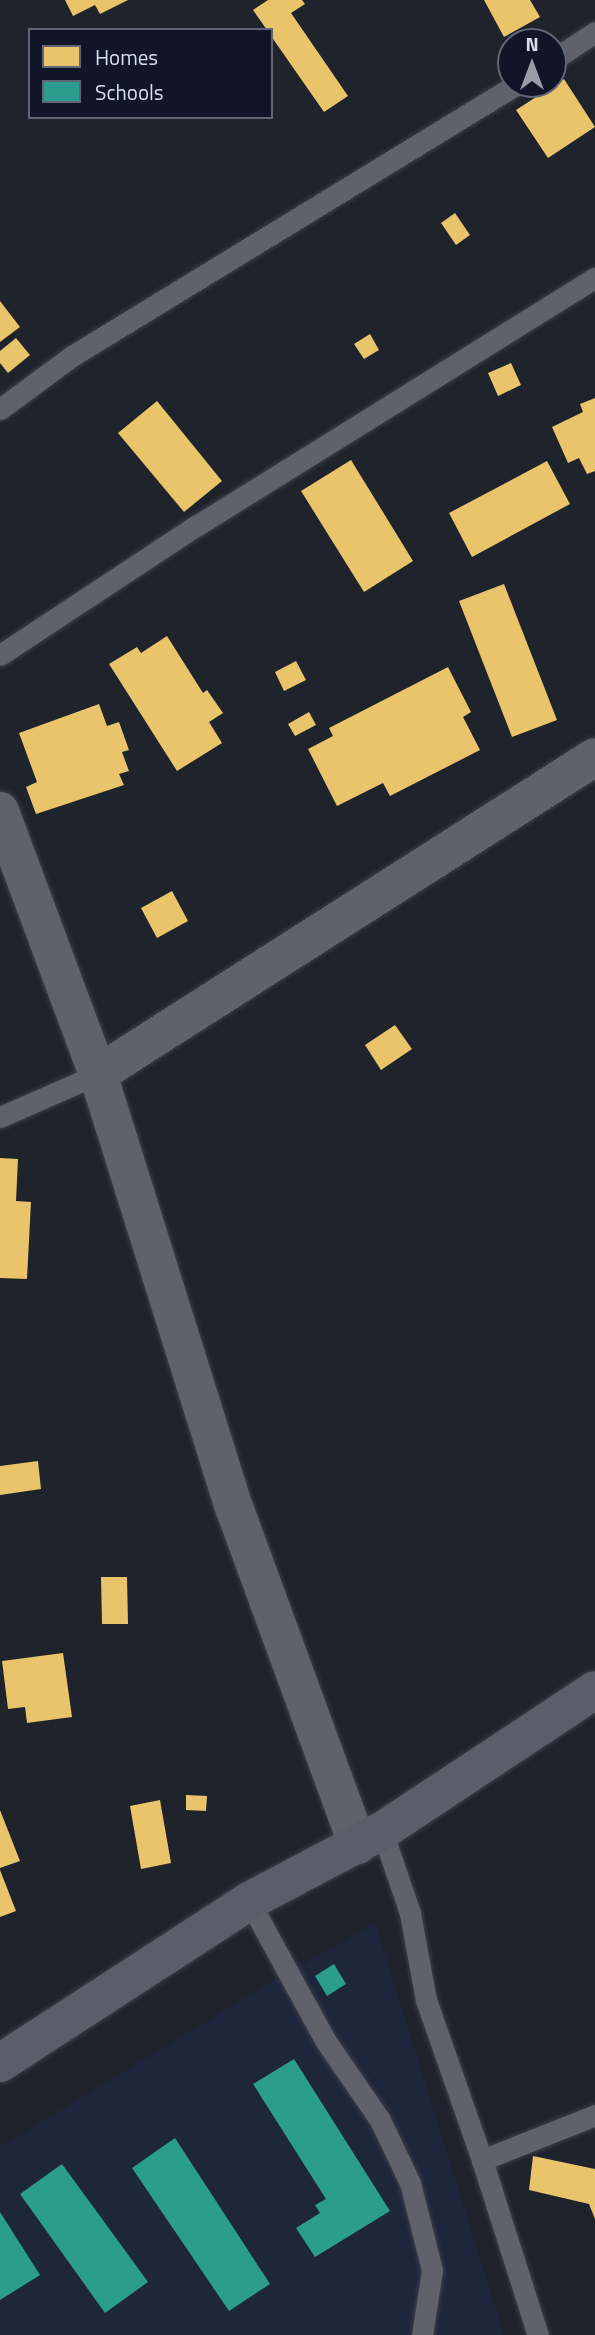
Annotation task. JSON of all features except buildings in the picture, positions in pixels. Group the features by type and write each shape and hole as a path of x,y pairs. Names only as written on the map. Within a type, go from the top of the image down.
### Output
{"main road":[{"path":"0,2063 249,1900 370,1838 595,1690"}],"street":[{"path":"98,1074 595,757"},
{"path":"0,811 98,1074 234,1507 370,1838"}],"lane":[{"path":"567,51 595,32"},
{"path":"0,409 72,356 497,96"},
{"path":"0,655 195,526 595,278"},
{"path":"0,1116 98,1074"},
{"path":"370,1838 410,1913 426,2000 482,2160 538,2335"},
{"path":"249,1900 326,2040 380,2120 410,2183 432,2270 422,2335"},
{"path":"482,2160 595,2115"}],"shaded area":[{"path":"375,1923 504,2335 0,2335 0,2147 266,1985"}]}
